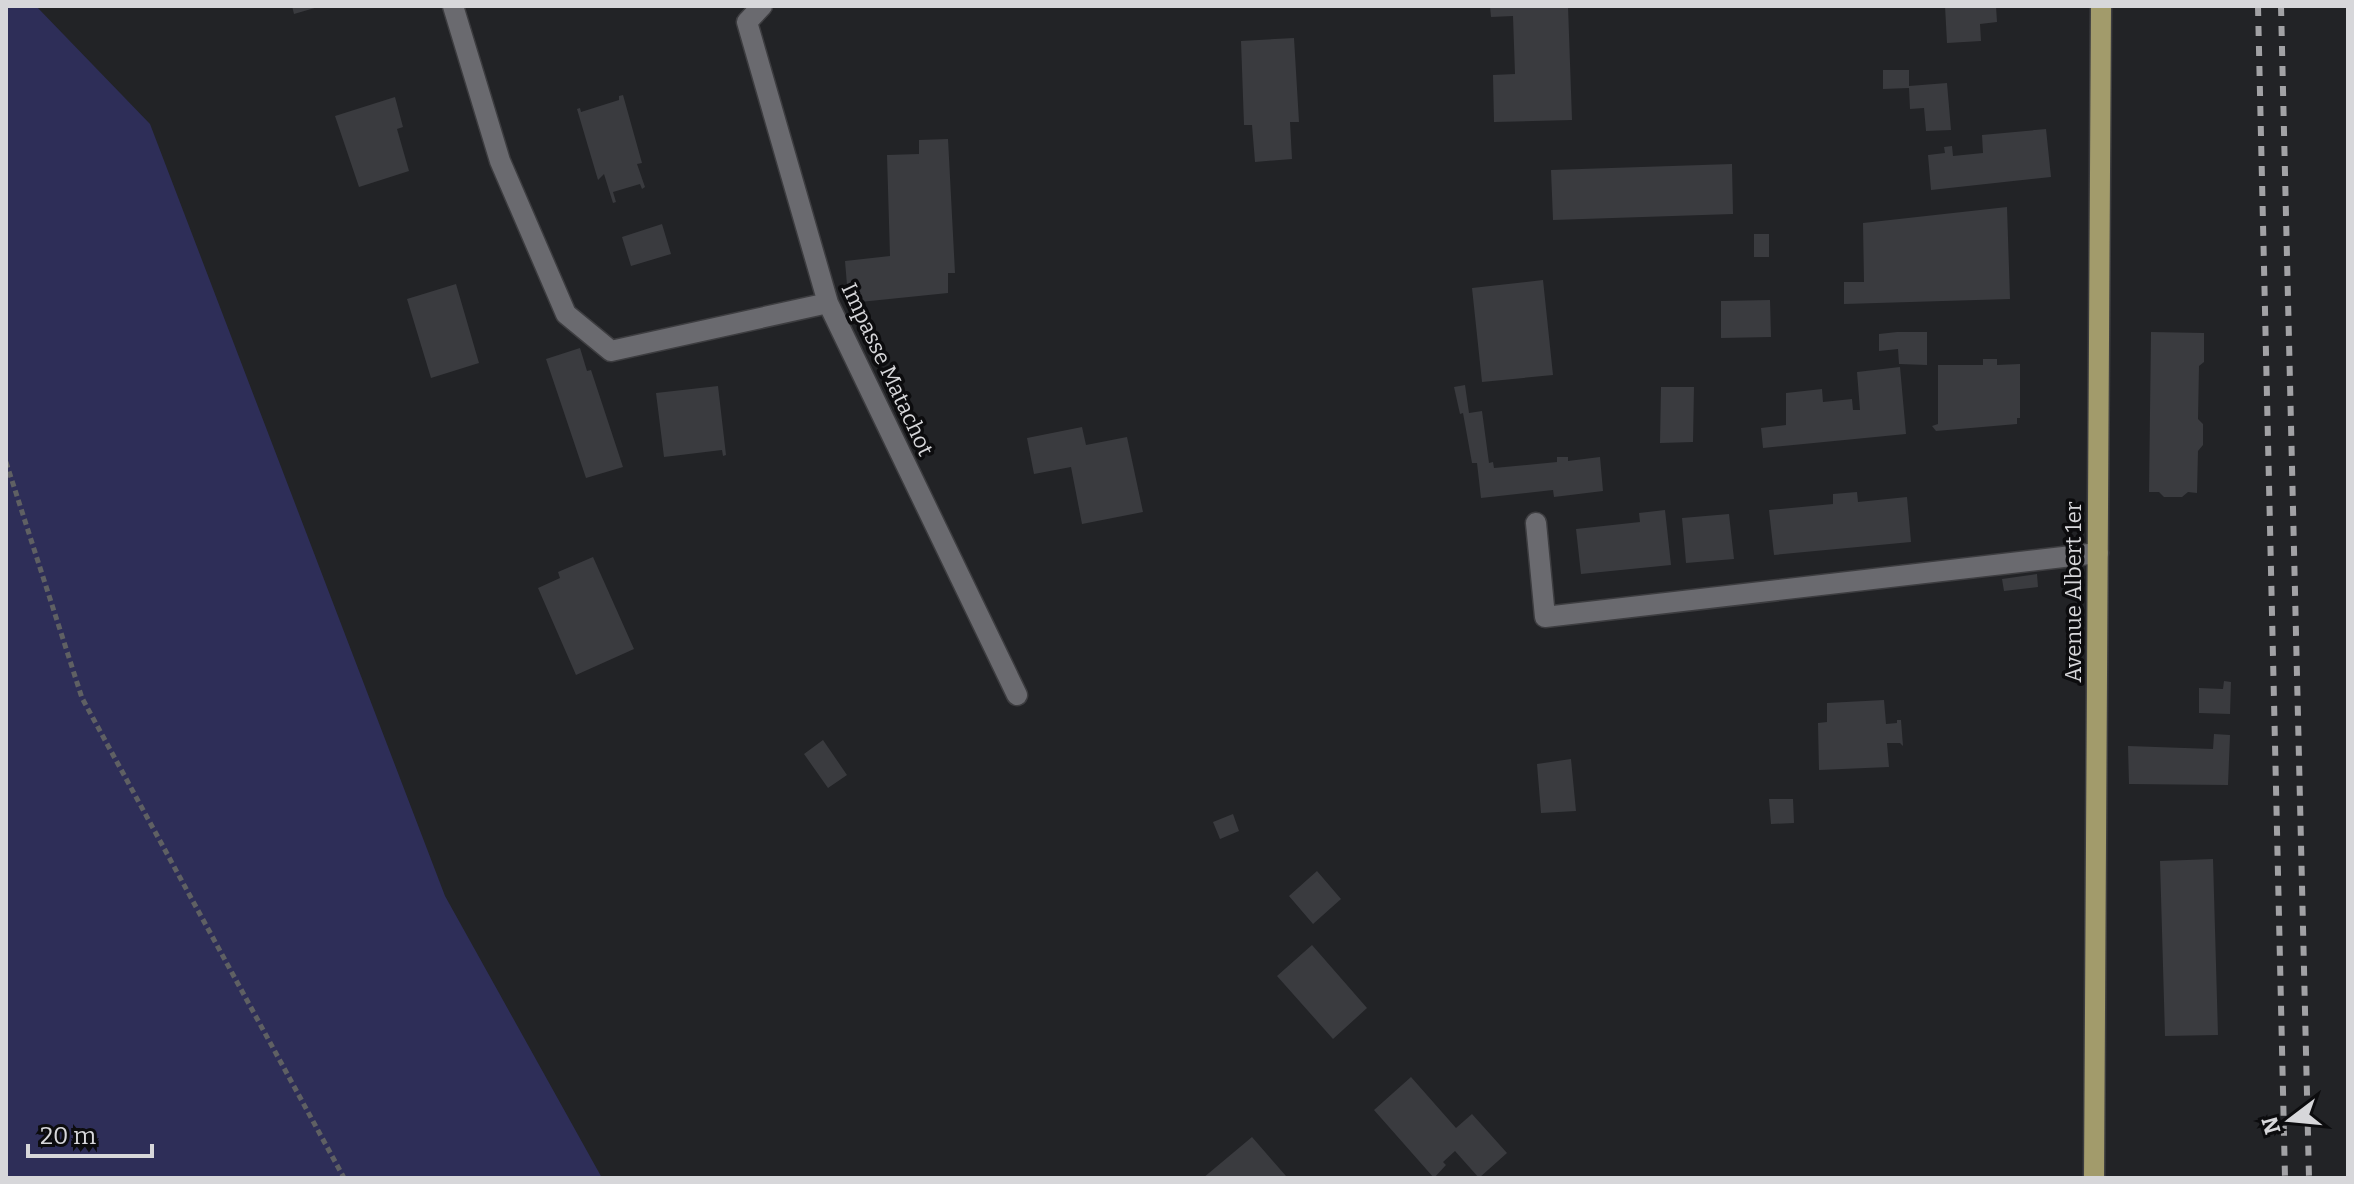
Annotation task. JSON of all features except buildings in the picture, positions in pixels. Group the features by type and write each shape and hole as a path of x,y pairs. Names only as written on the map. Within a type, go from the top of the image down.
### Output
{"main road":[{"name":"Avenue Albert 1er","path":"2094,1178 2101,6"}],"street":[{"path":"453,6 500,161 566,314 611,351 828,303"},
{"name":"Impasse Matachot","path":"762,6 747,22 828,303 1017,695"},
{"path":"1536,523 1545,617 2098,553"}],"path":[{"path":"6,462 82,698 344,1178"}],"shaded area":[{"path":"6,6 36,6 150,124 445,896 602,1178 6,1178"}],"railway":[{"path":"2258,6 2285,1178"},
{"path":"2281,6 2309,1178"}]}
